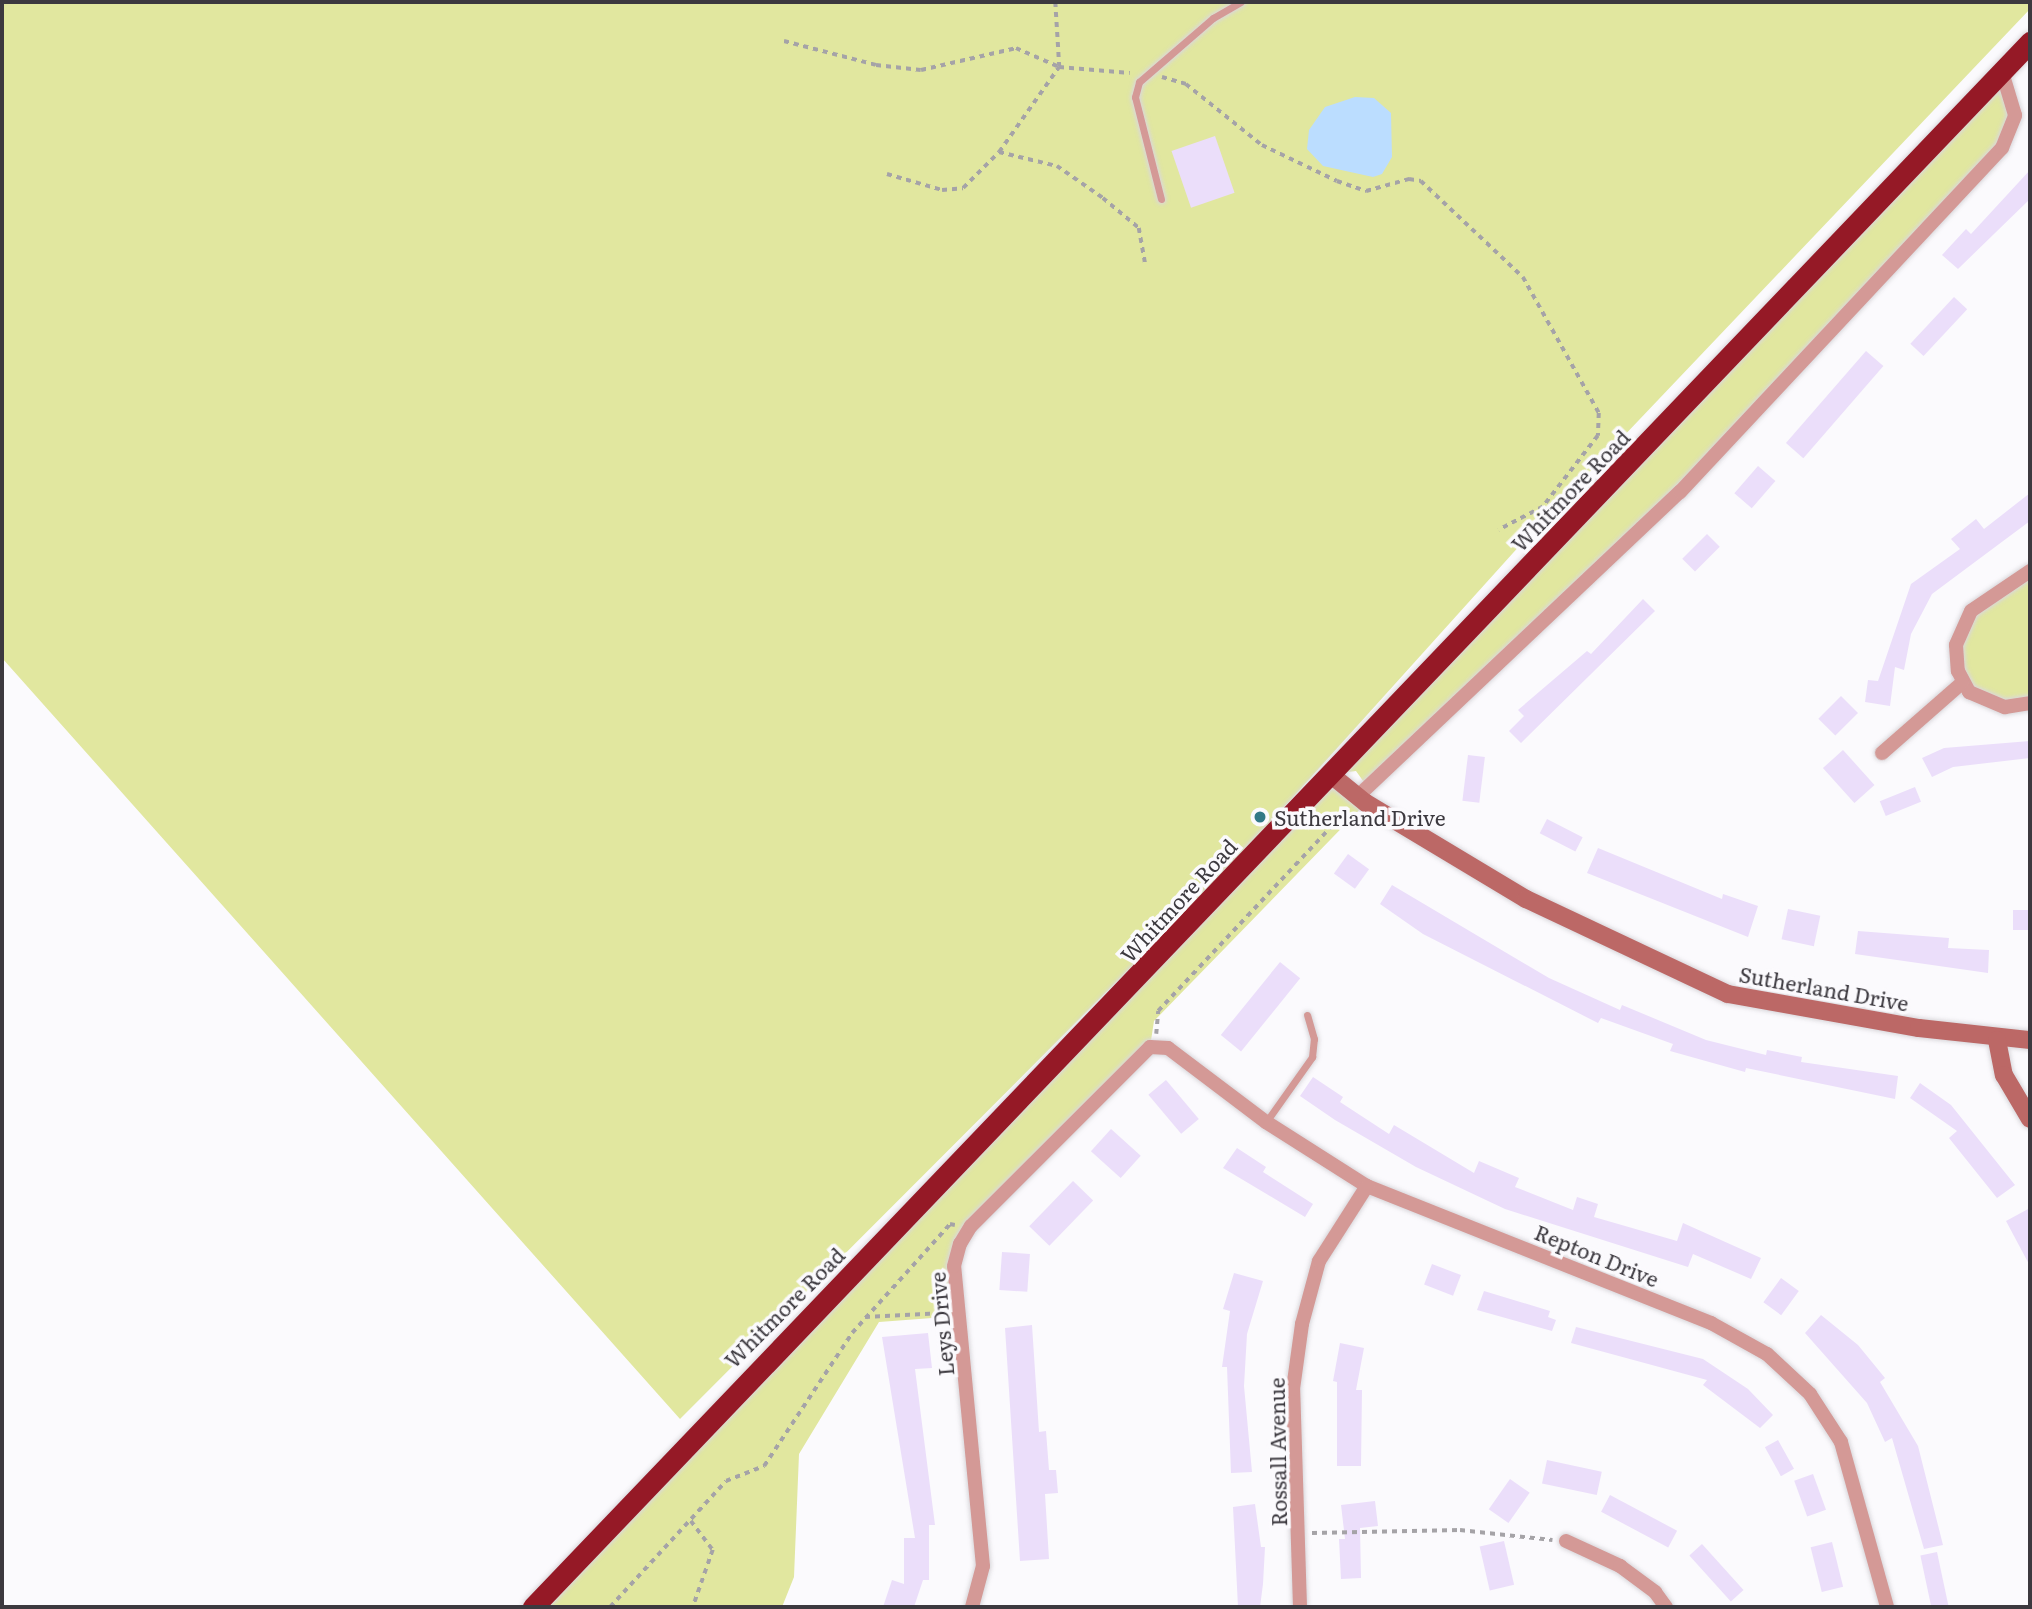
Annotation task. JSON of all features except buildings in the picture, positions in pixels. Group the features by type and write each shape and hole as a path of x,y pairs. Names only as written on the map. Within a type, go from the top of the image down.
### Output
{"highway":[{"name":"Whitmore Road","path":"533,1607 2030,42"}],"street":[{"path":"1358,796 1680,492 2002,148 2015,115 2002,72"},
{"path":"2030,570 1972,611 1962,626 1956,645 1962,683 1986,702 2005,707 2030,703"},
{"path":"1882,753 1962,683"},
{"name":"Sutherland Drive","path":"1330,774 1358,796 1526,899 1728,994 1997,1040 2030,1040"},
{"path":"1997,1040 2004,1075 2030,1119"},
{"name":"Repton Drive","path":"1161,1048 1266,1122 1367,1186 1711,1323 1767,1354 1810,1394 1842,1443 1887,1607"},
{"name":"Leys Drive","path":"972,1607 983,1566 954,1266 970,1228 1161,1048"},
{"name":"Rossall Avenue","path":"1300,1607 1300,1534 1293,1389 1302,1324 1319,1261 1367,1186"},
{"path":"1566,1541 1620,1566 1655,1592 1666,1607"}],"lane":[{"path":"1161,199 1135,97 1148,74 1213,18 1241,2"},
{"path":"1266,1122 1312,1057 1314,1039 1307,1015"}],"path":[{"path":"887,174 942,190 963,188 999,152 1059,67 1055,2"},
{"path":"784,41 876,65 921,70 1016,48 1059,67 1148,74 1186,84 1262,145 1338,181 1366,191 1409,178 1421,181 1523,277 1599,413 1598,436 1544,507 1499,530"},
{"path":"999,152 1057,166 1103,198 1139,228 1145,263"},
{"path":"1161,1048 1158,1012 1358,796"},
{"path":"610,1607 734,1475 754,1475 764,1466 865,1317 950,1224 970,1228"},
{"path":"865,1317 958,1311"},
{"path":"691,1521 713,1550 693,1607"},
{"path":"1300,1534 1460,1530 1566,1541"}],"green space":[{"path":"2,2 2030,2 2030,9 1522,543 1221,877 680,1419 2,658"},
{"path":"2002,73 2015,115 2002,148 1701,469 1366,785 1356,771 1331,774 1366,803 1154,1021 1150,1047 960,1244 959,1316 879,1322 799,1454 794,1577 782,1607 533,1607"},
{"path":"2030,568 2030,703 2005,707 1962,683 1961,626"}],"water":[{"path":"1355,97 1374,98 1391,113 1392,157 1382,174 1373,177 1323,166 1307,149 1309,130 1325,107"}],"place":[{"name":"Sutherland Drive","path":"1260,817"}]}
